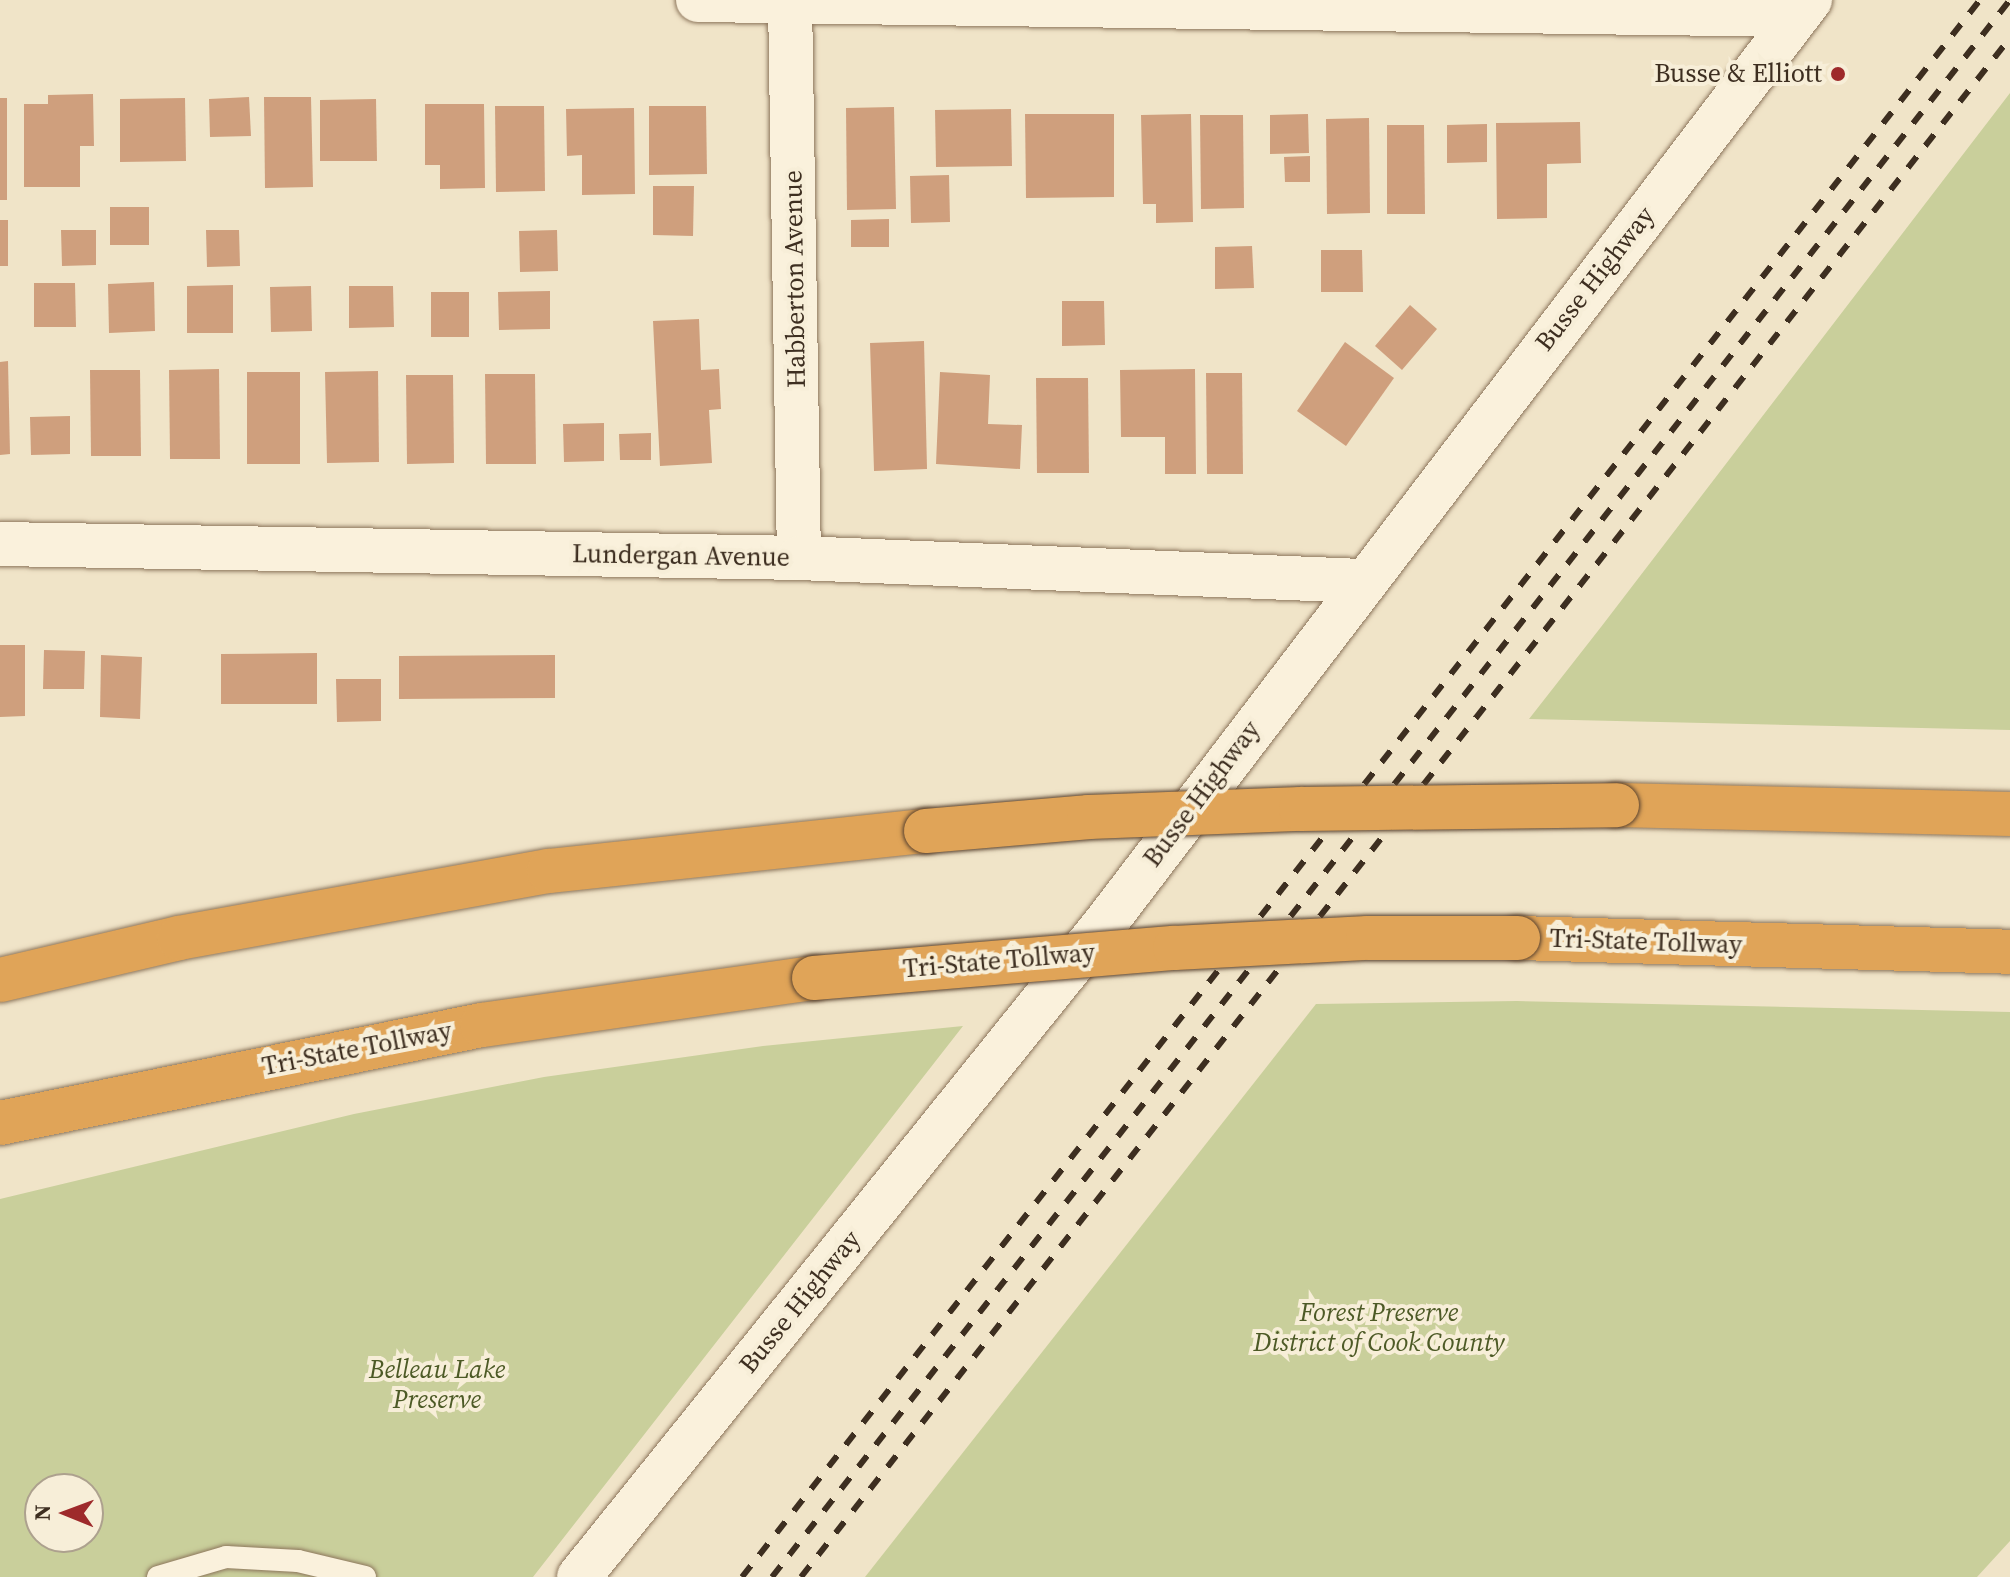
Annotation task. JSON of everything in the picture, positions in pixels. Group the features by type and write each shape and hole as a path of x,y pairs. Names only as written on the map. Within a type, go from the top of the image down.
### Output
{"highway":[{"path":"0,980 179,938 549,871 1089,817 1270,810 1617,805 2010,814"},
{"name":"Tri-State Tollway","path":"0,1123 482,1025 814,978 1175,948 1368,938 1518,938 2010,952"}],"street":[{"path":"698,0 1804,7"},
{"name":"Habberton Avenue","path":"790,1 799,558"},
{"name":"Busse Highway","path":"579,1577 1107,921 1362,581 1804,7"},
{"name":"Lundergan Avenue","path":"0,544 799,558 1362,581"}],"lane":[{"path":"158,1577 226,1557 298,1561 365,1577"}],"green space":[{"path":"2010,93 2010,730 1529,719 1601,627"},
{"name":"Forest Preserve District of Cook County","path":"1517,1001 2010,1012 2010,1541 1977,1577 865,1577 1316,1004"},
{"name":"Belleau Lake Preserve","path":"963,1026 533,1577 0,1577 0,1199 354,1114 544,1077 763,1046"}],"building":[{"path":"93,94 94,146 80,146 80,187 24,187 24,104 48,104 48,95"},
{"path":"249,97 251,136 210,137 209,99"},
{"path":"264,97 311,97 313,187 265,188"},
{"path":"0,98 7,98 7,200 0,200"},
{"path":"185,98 186,161 120,162 120,99"},
{"path":"376,99 377,161 320,161 320,100"},
{"path":"425,104 484,104 485,188 440,189 440,165 425,165"},
{"path":"495,106 544,106 545,191 496,192"},
{"path":"649,106 706,106 707,174 649,175"},
{"path":"894,107 896,209 847,210 846,108"},
{"path":"634,108 635,194 582,195 582,155 567,156 566,109"},
{"path":"1011,109 1012,166 936,167 935,110"},
{"path":"1025,114 1114,114 1114,197 1026,198"},
{"path":"1191,114 1193,222 1156,223 1156,204 1143,204 1141,115"},
{"path":"1308,114 1309,153 1270,154 1270,115"},
{"path":"1200,115 1243,115 1244,208 1201,209"},
{"path":"1369,118 1370,213 1327,214 1326,119"},
{"path":"1580,122 1581,163 1547,164 1547,218 1497,219 1496,123"},
{"path":"1487,124 1487,162 1447,163 1447,125"},
{"path":"1387,125 1424,125 1425,214 1387,214"},
{"path":"1310,156 1310,182 1285,182 1284,157"},
{"path":"949,175 950,222 911,223 910,176"},
{"path":"653,186 694,186 693,236 653,235"},
{"path":"110,207 149,207 149,245 110,245"},
{"path":"889,219 889,247 851,247 851,220"},
{"path":"0,220 8,220 8,266 0,266"},
{"path":"61,230 96,230 96,265 62,266"},
{"path":"206,230 239,230 240,266 207,267"},
{"path":"557,230 558,271 520,272 519,231"},
{"path":"1252,246 1254,288 1215,289 1215,247"},
{"path":"1321,250 1362,250 1363,292 1321,292"},
{"path":"154,282 155,331 109,333 108,284"},
{"path":"34,283 75,283 76,327 34,327"},
{"path":"233,285 233,333 187,333 187,286"},
{"path":"311,286 312,331 271,332 270,287"},
{"path":"349,286 393,286 394,327 349,328"},
{"path":"550,291 550,329 499,330 498,292"},
{"path":"431,292 469,292 469,337 431,337"},
{"path":"1062,301 1104,301 1105,345 1062,346"},
{"path":"1410,305 1437,329 1402,370 1375,346"},
{"path":"699,319 701,370 719,369 721,409 709,410 712,463 660,466 653,321"},
{"path":"924,341 927,469 874,471 870,343"},
{"path":"1345,342 1394,378 1346,446 1297,411"},
{"path":"8,361 10,454 0,455 0,362"},
{"path":"219,369 220,459 170,459 169,370"},
{"path":"1195,369 1196,474 1165,474 1165,437 1121,437 1120,370"},
{"path":"90,370 140,370 141,456 91,456"},
{"path":"378,371 379,462 327,463 325,372"},
{"path":"247,372 300,372 300,464 247,464"},
{"path":"940,372 990,375 988,424 1022,425 1020,469 936,464"},
{"path":"1206,373 1242,373 1243,474 1207,474"},
{"path":"485,374 535,374 536,464 486,464"},
{"path":"406,375 453,375 454,463 407,464"},
{"path":"1036,378 1088,378 1089,473 1037,473"},
{"path":"70,416 70,454 31,455 30,417"},
{"path":"604,423 604,461 564,462 563,424"},
{"path":"651,433 651,460 620,460 619,434"},
{"path":"0,645 25,645 25,716 0,717"},
{"path":"44,650 85,651 84,689 43,689"},
{"path":"317,653 317,704 221,704 221,654"},
{"path":"101,655 142,657 140,719 100,717"},
{"path":"555,655 555,698 399,699 399,656"},
{"path":"336,679 381,679 381,721 337,722"}],"railway":[{"path":"742,1577 1980,0"},
{"path":"772,1577 2010,0"},
{"path":"801,1577 2010,38"}],"place":[{"name":"Busse & Elliott","path":"1838,74"}]}
